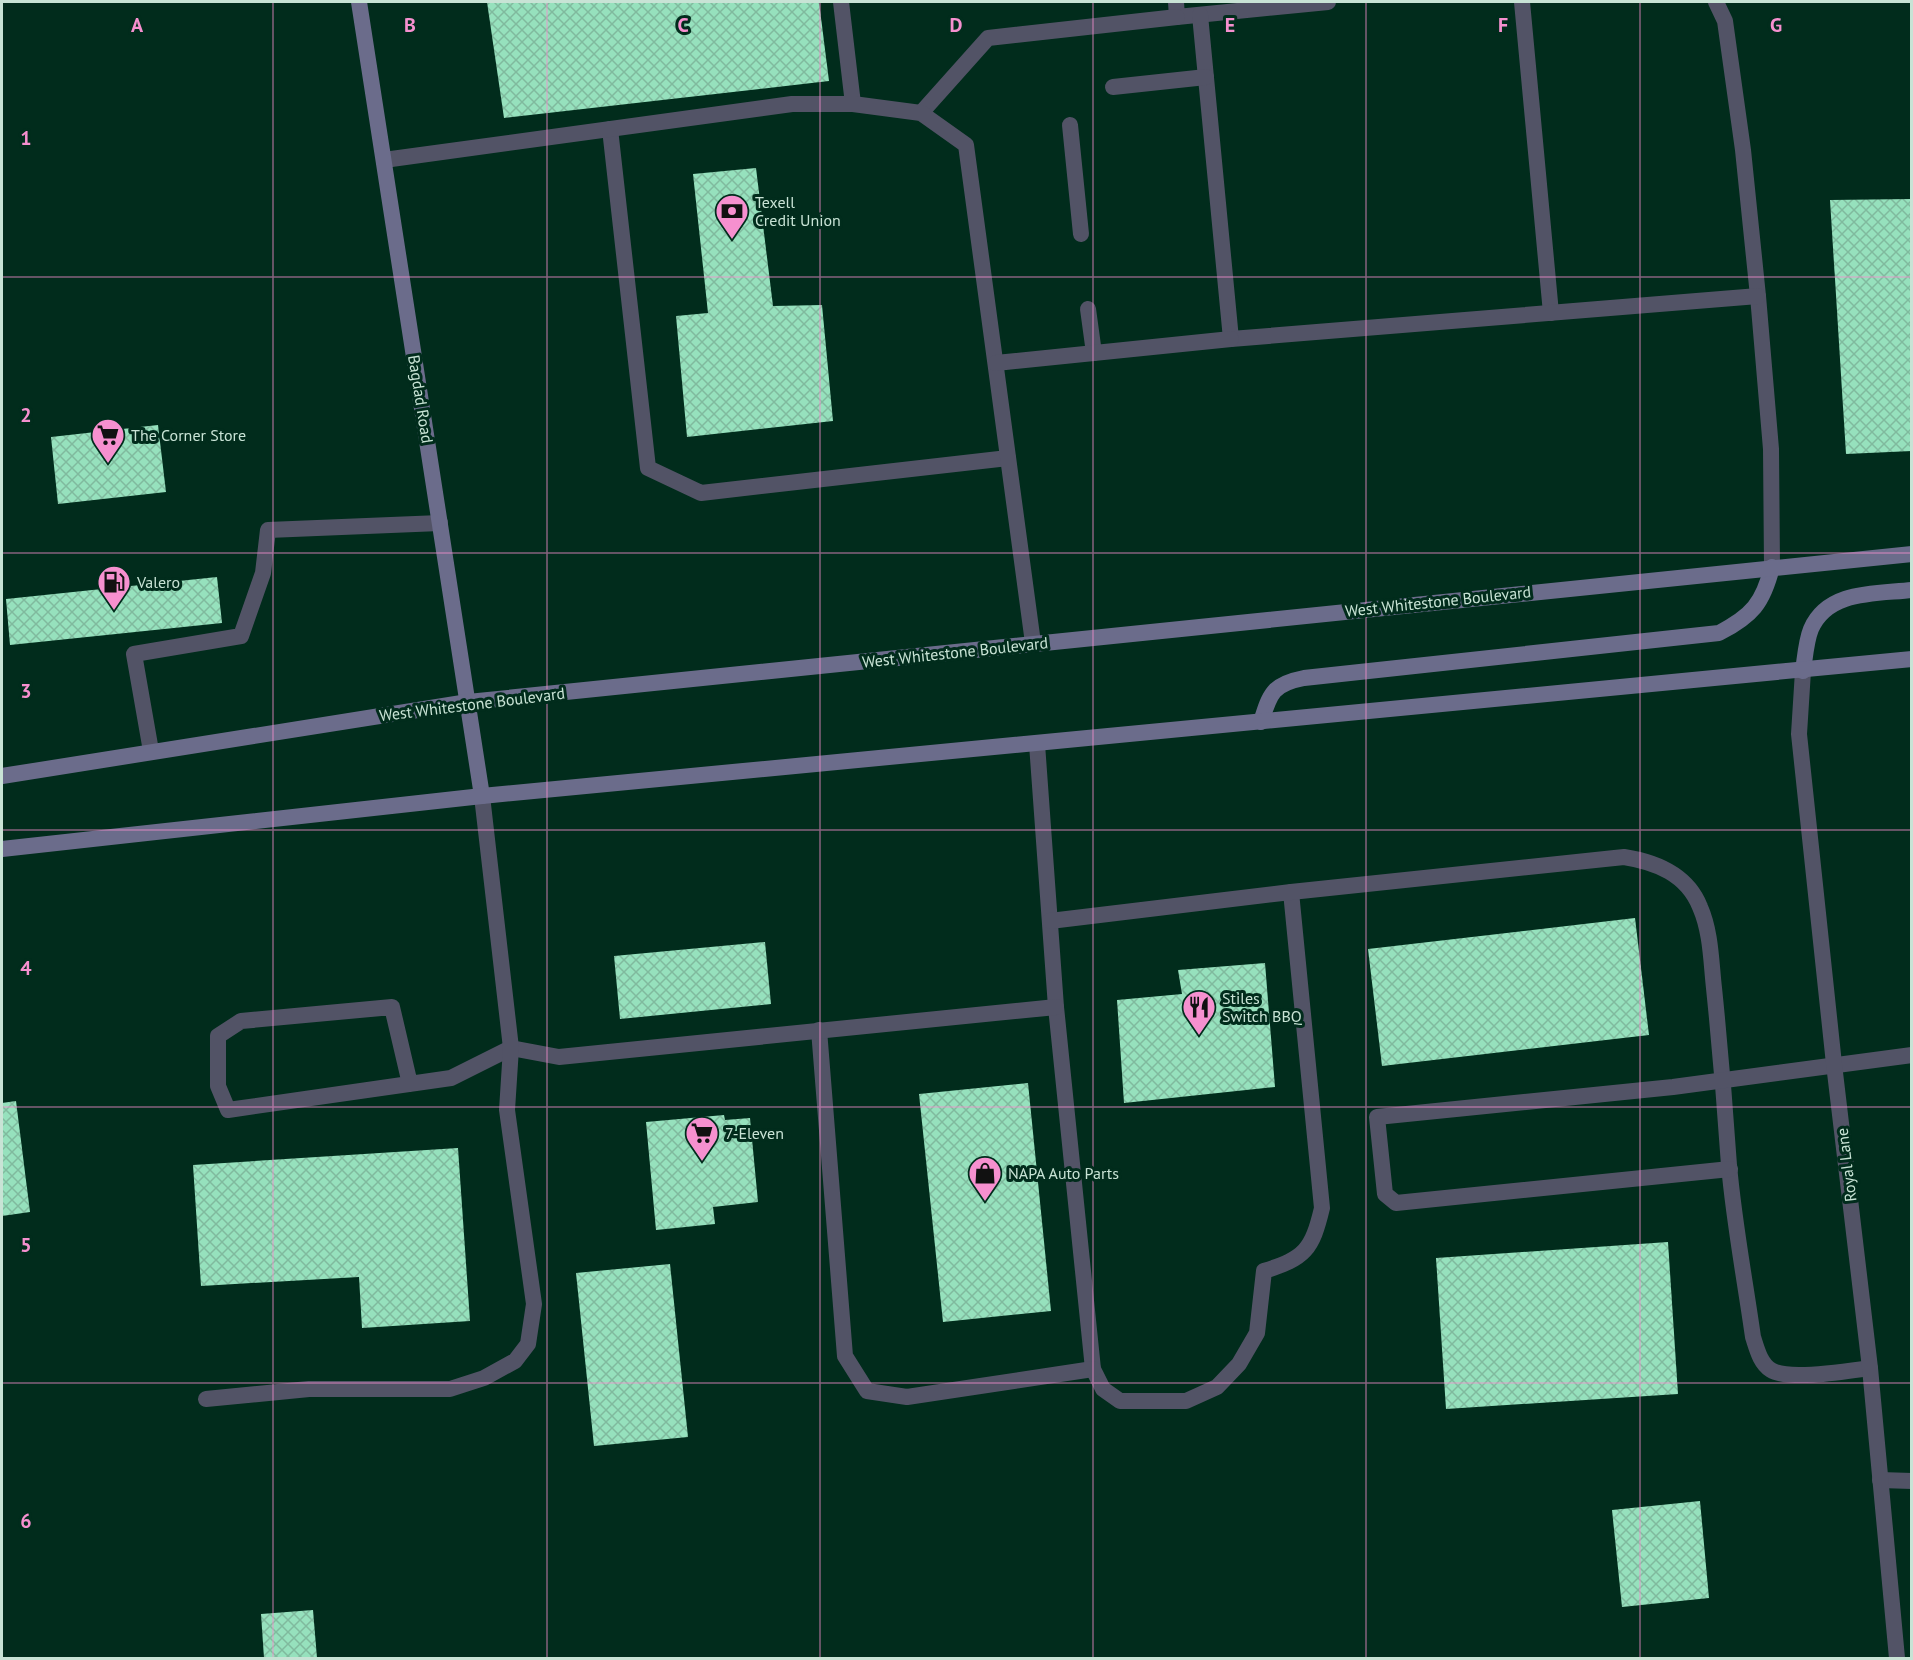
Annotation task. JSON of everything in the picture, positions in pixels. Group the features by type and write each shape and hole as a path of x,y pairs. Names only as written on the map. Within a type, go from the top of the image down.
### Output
{"main road":[{"name":"Bagdad Road","path":"359,2 482,796"},
{"name":"West Whitestone Boulevard","path":"2,776 468,702 1911,554"},
{"path":"1261,722 1268,698 1276,687 1304,678 1719,633 1751,613 1766,592 1772,567"},
{"path":"1803,671 1811,630 1822,611 1838,601 1855,596 1911,590"},
{"path":"2,849 482,796 1911,659"}],"street":[{"path":"841,2 853,104"},
{"path":"921,113 988,38 1177,9 1200,15 1328,2"},
{"path":"1522,2 1551,313"},
{"path":"1716,2 1725,21 1743,150 1758,296 1771,449 1772,567"},
{"path":"1200,15 1231,339"},
{"path":"1113,87 1206,77"},
{"path":"384,160 792,105 853,104 921,113 966,145 1033,643"},
{"path":"1070,125 1081,234"},
{"path":"610,129 648,468 701,493 1008,458"},
{"path":"996,363 1231,339 1758,296"},
{"path":"1089,309 1094,352"},
{"path":"152,751 134,654 241,636 263,573 268,530 440,523"},
{"name":"Royal Lane","path":"1803,671 1799,734 1834,1064 1870,1368 1898,1659"},
{"path":"1037,744 1056,1007 1093,1369 1103,1389 1120,1401 1186,1401 1217,1387 1239,1364 1257,1333 1264,1271 1292,1262 1315,1239 1322,1208 1319,1163 1291,892"},
{"path":"206,1399 309,1389 450,1389 484,1378 515,1361 528,1344 534,1304 507,1110 511,1048 482,796"},
{"path":"1050,921 1291,892 1624,857 1651,861 1671,872 1700,906 1708,933 1724,1080 1730,1169 1753,1338 1760,1357 1772,1371 1804,1376 1870,1368"},
{"path":"410,1084 392,1007 241,1021 218,1036 218,1086 228,1110 410,1084 451,1078 511,1048 559,1057 1056,1007"},
{"path":"819,1030 845,1356 867,1391 907,1398 1093,1369"},
{"path":"1730,1169 1396,1203 1385,1194 1377,1117 1724,1080 1911,1055"},
{"path":"1880,1480 1911,1481"}],"building":[{"path":"487,2 819,2 829,81 504,118"},
{"name":"Texell Credit Union","path":"756,168 773,306 822,305 833,421 687,437 676,316 708,313 693,174"},
{"path":"1912,199 1912,451 1846,454 1830,200"},
{"name":"The Corner Store","path":"158,425 166,492 58,504 51,437"},
{"name":"Valero","path":"217,577 222,623 10,645 6,599"},
{"path":"1635,918 1649,1035 1382,1066 1368,949"},
{"path":"765,942 771,1004 620,1019 614,956"},
{"path":"1265,963 1275,1087 1124,1103 1117,1000 1182,994 1178,970"},
{"name":"NAPA Auto Parts","path":"1028,1083 1051,1311 943,1322 919,1094"},
{"path":"16,1101 30,1212 2,1216 2,1103"},
{"name":"7-Eleven","path":"724,1115 725,1120 750,1118 758,1202 713,1207 715,1224 656,1230 646,1122"},
{"path":"458,1148 470,1321 362,1328 359,1277 201,1286 193,1165"},
{"path":"1668,1242 1678,1394 1446,1409 1436,1258"},
{"path":"670,1264 688,1437 594,1446 576,1273"},
{"path":"1700,1501 1709,1598 1622,1607 1612,1510"},
{"path":"313,1610 317,1658 264,1658 261,1614"}],"place":[{"name":"Texell Credit Union","path":"732,240"},
{"name":"The Corner Store","path":"108,464"},
{"name":"Valero","path":"114,611"},
{"name":"Stiles Switch BBQ","path":"1199,1036"},
{"name":"7-Eleven","path":"702,1162"},
{"name":"NAPA Auto Parts","path":"985,1202"}]}
